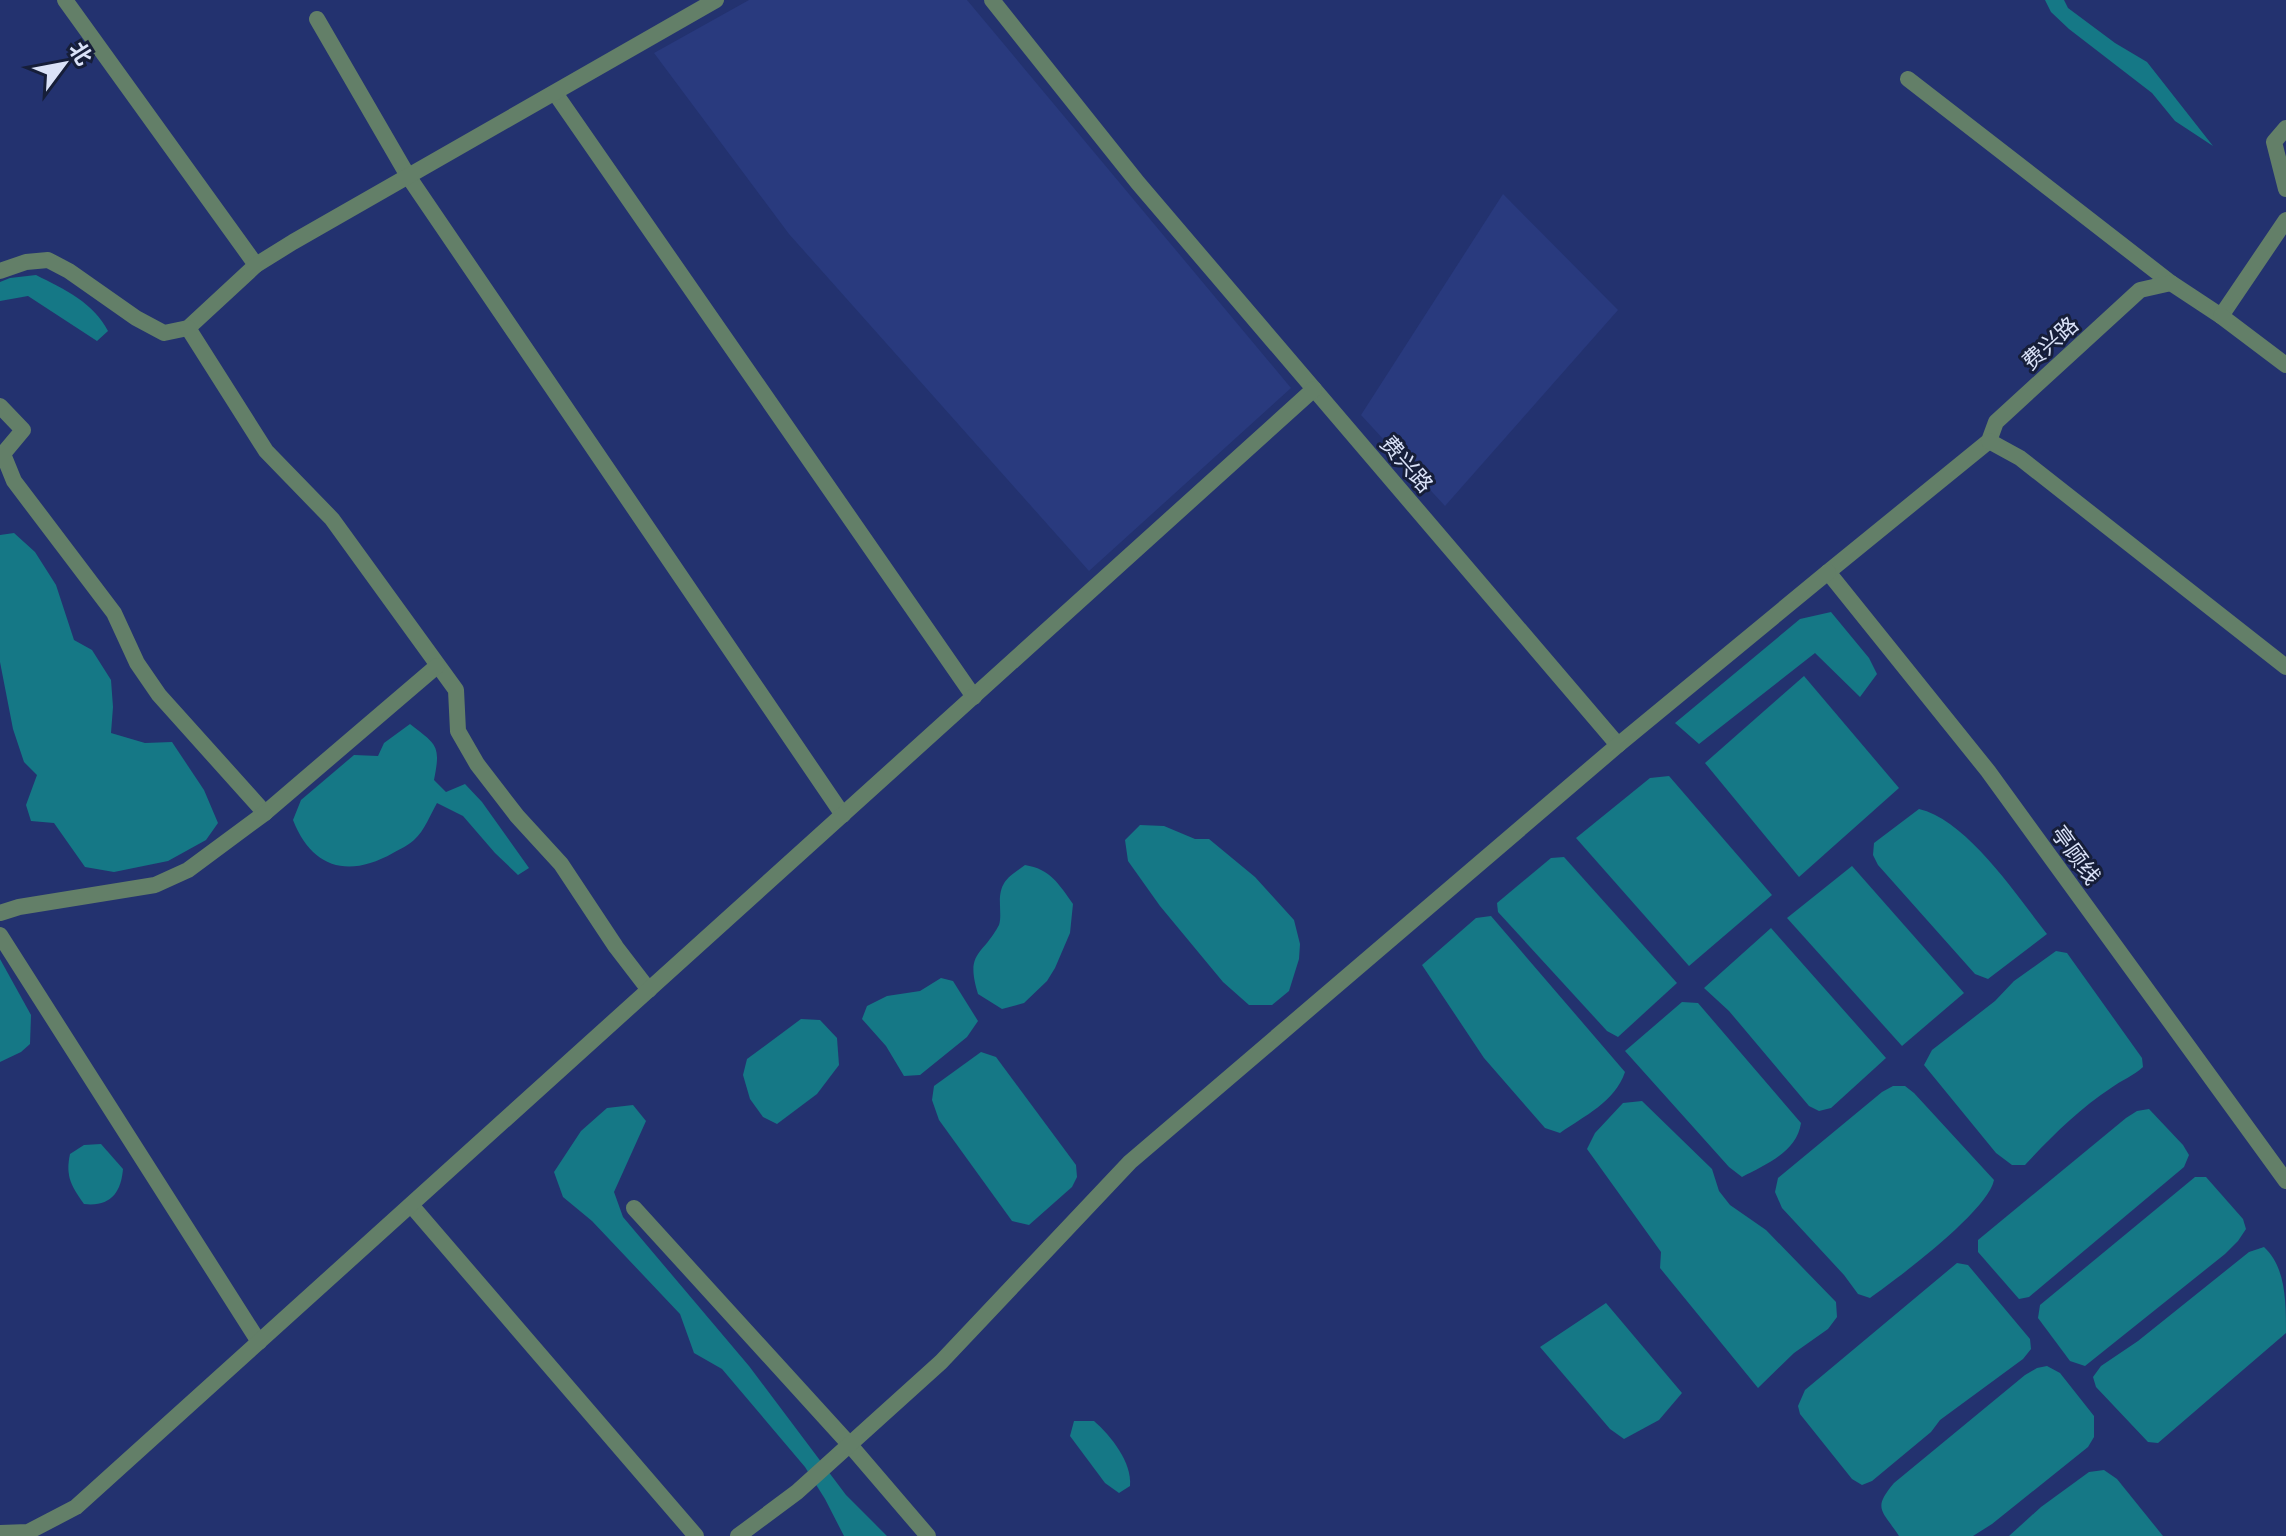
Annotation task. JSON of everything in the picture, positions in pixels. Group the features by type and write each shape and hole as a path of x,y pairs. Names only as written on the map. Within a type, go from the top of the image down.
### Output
{"street":[{"path":"65,0 256,265"},
{"path":"0,271 26,262 48,260 164,333 188,328 256,265 716,0"},
{"name":"费兴路","path":"992,0 1138,183 1618,745 1989,441 1996,422 2140,290 2171,283"},
{"path":"317,19 408,176 843,815"},
{"path":"1908,79 2171,283 2286,365"},
{"path":"555,93 974,697"},
{"path":"2286,128 2274,142 2286,189"},
{"path":"2221,316 2286,220"},
{"path":"188,328 266,451 332,519 456,690 458,731 477,764 517,816 561,864 616,947 649,990"},
{"path":"0,1533 28,1532 76,1507 1314,389"},
{"path":"0,406 23,430 3,454 14,481 114,613 137,663 159,695 265,813"},
{"path":"1989,441 2020,458 2286,667"},
{"name":"亭顾线","path":"1832,568 1988,771 2286,1181"},
{"path":"0,913 19,907 155,885 188,870 265,813 437,666"},
{"path":"738,1536 797,1492 941,1362 1130,1162 1618,745"},
{"path":"0,935 259,1342"},
{"path":"411,1205 696,1536"},
{"path":"634,1208 846,1449 928,1536"}],"shaded area":[{"path":"749,0 967,0 1291,388 1089,571 789,234 654,53"},
{"path":"2045,0 2064,0 2068,8 2147,62 2213,146 2175,121 2152,93 2069,29 2051,12"},
{"path":"1503,194 1618,310 1445,506 1361,415"},
{"path":"36,275 67,291 95,312 108,331 97,341 28,296 0,301 0,282"},
{"path":"14,533 35,552 56,585 74,640 92,650 111,680 111,733 145,743 172,742 204,790 218,823 206,840 168,861 114,872 85,867 54,823 31,821 26,805 37,775 24,762 13,729 0,662 0,535"},
{"path":"1831,612 1869,658 1877,674 1860,697 1815,653 1699,744 1675,723 1800,619"},
{"path":"1804,676 1899,788 1799,877 1705,763"},
{"path":"410,724 435,747 434,780 446,792 465,784 482,802 529,868 518,875 463,816 437,803 414,840 377,861 347,866 334,864 321,859 310,849 293,820 301,800 354,755 378,756 384,743"},
{"path":"1669,776 1772,895 1689,966 1576,838 1650,778"},
{"path":"1919,809 1937,816 1973,843 2047,934 1988,979 1975,974 1878,865 1873,855 1874,843"},
{"path":"1140,825 1164,826 1195,839 1209,839 1255,877 1294,920 1300,944 1299,959 1289,991 1272,1005 1249,1005 1223,982 1160,906 1128,861 1125,840"},
{"path":"1564,857 1677,983 1618,1037 1607,1031 1498,912 1497,903 1551,858"},
{"path":"1025,865 1047,874 1073,904 1070,933 1047,981 1024,1003 1002,1009 978,994 974,962 999,925 1003,886"},
{"path":"1852,866 1964,993 1902,1046 1787,918"},
{"path":"1491,916 1625,1072 1606,1100 1560,1133 1545,1128 1484,1058 1422,965 1476,918"},
{"path":"1771,928 1886,1058 1831,1108 1819,1111 1809,1106 1729,1011 1704,988"},
{"path":"2056,951 2067,953 2142,1058 2143,1067 2088,1105 2025,1165 2012,1165 1996,1153 1924,1065 1932,1050 1995,1001 2014,981"},
{"path":"0,959 31,1015 30,1044 0,1062"},
{"path":"941,978 953,981 978,1021 967,1037 920,1075 904,1076 886,1046 862,1019 867,1006 887,996 920,991"},
{"path":"1682,1002 1698,1003 1801,1123 1787,1150 1742,1177 1729,1167 1625,1051"},
{"path":"801,1019 820,1020 837,1038 839,1065 817,1094 777,1124 763,1117 750,1099 743,1075 747,1059"},
{"path":"981,1052 996,1057 1076,1165 1077,1177 1072,1187 1029,1225 1012,1221 939,1120 932,1100 934,1086"},
{"path":"1893,1086 1905,1086 1914,1093 1994,1180 1988,1193 1960,1226 1870,1298 1858,1294 1782,1208 1775,1192 1778,1178"},
{"path":"1642,1101 1712,1169 1719,1191 1730,1205 1766,1230 1836,1302 1837,1317 1828,1329 1794,1353 1758,1388 1660,1268 1661,1252 1587,1149 1595,1133 1623,1103"},
{"path":"633,1105 646,1121 614,1192 623,1217 749,1366 846,1495 887,1536 844,1536 805,1467 722,1369 694,1353 680,1314 592,1221 563,1197 554,1172 581,1131 607,1108"},
{"path":"2149,1109 2183,1145 2189,1155 2184,1167 2029,1297 2019,1299 1978,1252 1978,1240 2126,1118 2137,1111"},
{"path":"101,1144 123,1169 120,1185 107,1201 84,1204 71,1181 68,1169 70,1154 84,1145"},
{"path":"2195,1177 2206,1177 2243,1219 2246,1229 2238,1241 2085,1366 2070,1361 2038,1318 2040,1305"},
{"path":"2264,1247 2281,1275 2286,1333 2158,1443 2148,1442 2096,1387 2093,1377 2101,1366 2138,1341 2249,1252"},
{"path":"1957,1263 1968,1265 2030,1339 2031,1349 2023,1359 1940,1420 1931,1432 1872,1481 1862,1485 1852,1479 1800,1414 1798,1406 1805,1390"},
{"path":"1606,1303 1682,1393 1659,1420 1624,1439 1610,1429 1540,1347"},
{"path":"2047,1366 2060,1373 2094,1416 2094,1437 2088,1447 1973,1536 1899,1536 1884,1515 1881,1504 1894,1483 2025,1375"},
{"path":"1074,1421 1094,1421 1107,1434 1128,1468 1130,1486 1119,1493 1105,1483 1070,1436"},
{"path":"2104,1470 2117,1479 2163,1536 2009,1536 2041,1507 2089,1472"}]}
